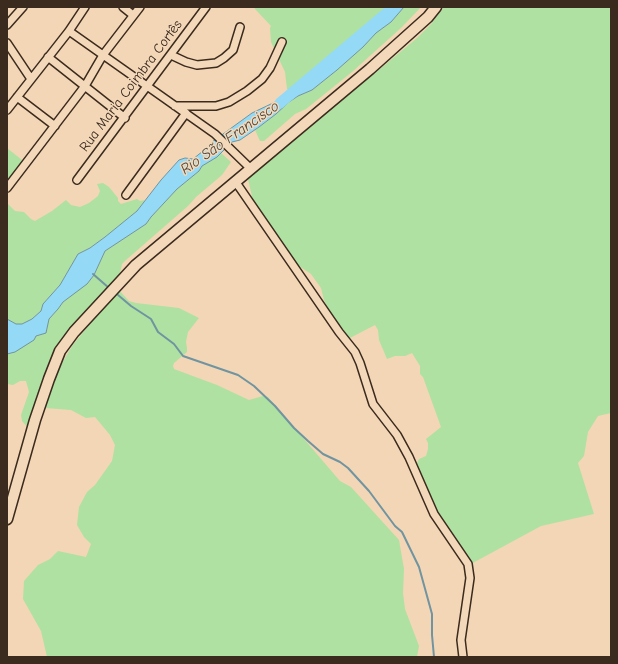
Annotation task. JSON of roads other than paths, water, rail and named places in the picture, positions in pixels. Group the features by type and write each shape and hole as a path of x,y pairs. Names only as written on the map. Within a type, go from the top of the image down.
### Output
{"main road":[{"path":"7,518 35,420 49,379 60,351 74,332 136,265 370,69 428,17 436,7"}],"street":[{"path":"7,25 22,7"},
{"path":"7,110 85,7"},
{"path":"123,7 133,15"},
{"path":"7,188 85,86 103,55 140,7"},
{"name":"Rua Maria Coimbra Cortês","path":"77,180 125,118 206,7"},
{"path":"171,55 197,65 216,62 224,58 233,50 240,27"},
{"path":"68,31 215,134 250,168"},
{"path":"175,106 216,106 229,102 247,91 262,78 270,68 282,42"},
{"path":"7,43 31,79"},
{"path":"48,57 125,118"},
{"path":"17,97 55,126"},
{"path":"126,195 186,113"},
{"path":"235,181 339,332 355,352 373,404 397,434 409,457 434,514 468,564 470,578 461,640 463,657"}],"water":[{"path":"394,7 404,7 391,22 376,33 363,47 337,70 312,90 289,102 259,127 240,140 232,142 217,157 202,166 199,171 177,189 146,224 105,251 94,275 87,284 63,302 49,319 46,333 36,336 34,340 15,352 7,354 7,319 16,324 22,324 32,319 41,311 43,304 60,285 78,254 90,248 137,211 179,160 185,158 193,159 212,142 252,113 294,93 303,84 314,78 350,42 365,37 375,23"}],"waterway":[{"name":"Rio São Francisco","path":"280,103 394,7"},
{"path":"93,274 109,288"},
{"path":"118,295 131,306 151,319 158,332 174,344 183,356 238,375 254,386 308,441 323,454 340,462 348,468 369,491 395,526 402,532 419,567 432,614 434,657"}]}
